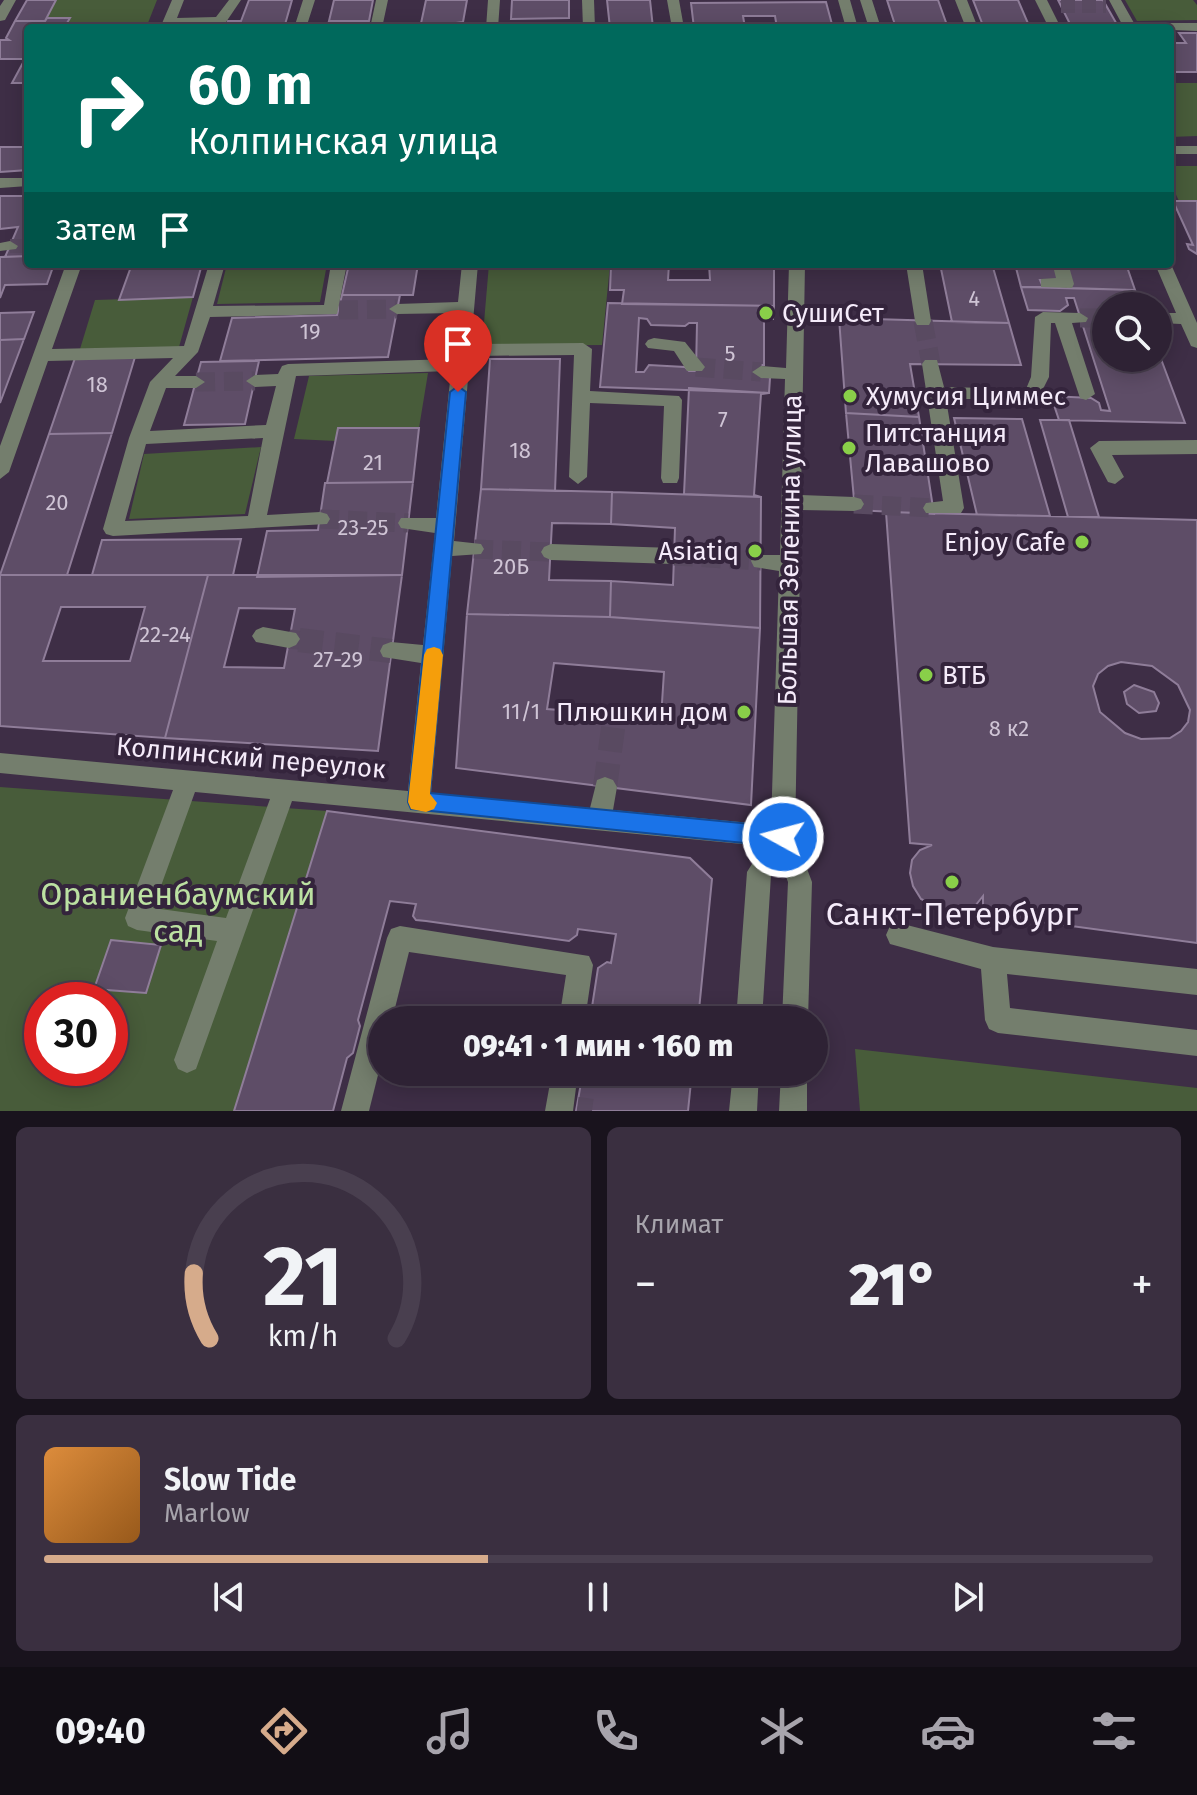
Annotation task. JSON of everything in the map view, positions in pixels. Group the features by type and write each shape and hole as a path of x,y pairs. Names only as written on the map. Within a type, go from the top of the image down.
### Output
{"street":[{"path":"0,17 10,0"},
{"path":"167,24 178,0"},
{"path":"217,24 235,0"},
{"path":"301,24 309,0"},
{"path":"377,24 382,0"},
{"path":"492,24 494,0"},
{"path":"588,0 589,24"},
{"path":"673,0 677,24"},
{"path":"844,0 851,24"},
{"path":"866,0 874,24"},
{"path":"961,0 970,24"},
{"path":"1043,3 1061,6"},
{"path":"1043,3 1053,24"},
{"path":"1113,4 1128,24"},
{"path":"1174,27 1197,27"},
{"path":"1174,150 1197,150"},
{"path":"0,183 24,182"},
{"path":"0,472 73,268"},
{"path":"216,268 189,352 159,382 138,438 113,529 320,519"},
{"path":"204,312 335,310 339,268"},
{"path":"419,802 470,268"},
{"name":"Большая Зеленина улица","path":"796,1006 800,882 783,837 797,268"},
{"path":"915,268 923,321"},
{"path":"1165,268 1197,342"},
{"path":"1047,283 1066,284 1062,270"},
{"path":"397,309 466,307"},
{"path":"935,393 1032,395 1040,377 1043,317 1071,318 1086,394"},
{"path":"1172,318 1187,319"},
{"path":"654,344 679,346 696,367"},
{"path":"256,523 288,370 583,349 578,477"},
{"path":"42,355 189,352"},
{"path":"931,364 954,508 933,508"},
{"path":"761,372 794,374"},
{"path":"255,381 286,380"},
{"path":"159,382 196,382"},
{"path":"583,397 673,400 670,478"},
{"path":"138,438 274,431"},
{"path":"1115,477 1099,448 1197,447"},
{"path":"792,502 854,504"},
{"path":"408,523 446,526"},
{"path":"444,548 474,549"},
{"path":"551,552 674,556"},
{"path":"761,561 790,564"},
{"path":"263,636 289,639"},
{"path":"391,651 434,655"},
{"name":"Колпинский переулок","path":"0,763 783,837"},
{"path":"188,780 137,918 234,931"},
{"path":"600,818 605,787"},
{"path":"187,1060 285,789"},
{"path":"750,1006 759,872 783,837"},
{"path":"899,935 993,960 1197,982"},
{"path":"386,1006 400,938 580,965 574,1006"},
{"path":"993,960 998,1020 1197,1043"},
{"path":"355,1111 368,1072"},
{"path":"564,1086 565,1108"},
{"path":"743,1111 745,1086"},
{"path":"793,1111 794,1086"}],"green space":[{"path":"56,0 157,0 148,24 66,24 69,18 47,18"},
{"path":"1125,0 1193,0 1197,5 1197,20 1137,21"},
{"path":"1174,83 1197,83 1197,136 1174,137"},
{"path":"1174,166 1197,166 1197,201 1179,201 1174,190"},
{"path":"226,268 326,268 320,302 217,304"},
{"path":"489,268 610,268 602,345 482,346"},
{"path":"193,297 179,347 80,349 95,300"},
{"path":"428,373 419,428 339,428 336,441 294,439 309,376"},
{"path":"261,447 245,514 129,519 144,454"},
{"name":"Ораниенбаумский сад","path":"0,787 327,811 234,1111 0,1111"},
{"path":"855,1049 1197,1088 1197,1111 860,1111"}],"building":[{"path":"27,0 56,0 45,21 15,21"},
{"path":"249,0 292,0 285,24 227,24 228,21 241,21"},
{"path":"334,0 373,0 369,21 329,21"},
{"path":"426,0 467,0 463,22 421,24"},
{"path":"512,0 569,0 569,18 511,19"},
{"path":"607,0 650,0 653,24 610,24"},
{"path":"887,0 938,0 947,24 895,24"},
{"path":"973,0 1018,0 1028,24 982,24"},
{"path":"1058,0 1103,0 1117,24 1070,24"},
{"path":"826,2 832,24 776,24 775,16 743,16 744,24 694,24 691,3"},
{"path":"47,18 70,18 66,24 43,24"},
{"path":"15,21 45,21 43,24 24,24 24,59 0,59 0,40 9,40 6,38"},
{"path":"329,21 369,21 368,24 328,24"},
{"path":"1179,33 1197,33 1197,72 1174,72 1174,43 1186,43"},
{"path":"24,61 24,83 12,83"},
{"path":"0,147 24,147 24,170 0,172"},
{"path":"0,196 24,196 24,256 5,257 18,227 0,229"},
{"path":"1174,201 1197,201 1197,254 1187,244 1193,245"},
{"path":"24,256 24,268 53,268 47,284 5,285 0,298 0,257"},
{"path":"131,268 201,268 193,297 119,300"},
{"path":"348,268 417,268 413,295 342,295"},
{"path":"611,268 669,268 668,280 710,280 709,268 774,268 774,306 622,304 624,290 610,290"},
{"path":"941,268 993,268 1009,323 952,322"},
{"path":"1016,268 1127,268 1135,290 1070,288 1058,280 1040,280 1043,287 1021,287"},
{"path":"1021,287 1136,292 1092,292 1092,354 1074,298 1066,298 1068,305 1060,311 1028,310"},
{"path":"342,295 400,295 388,357 220,361 232,318 337,315"},
{"path":"608,303 774,306 773,319 764,319 764,365 761,365 761,372 770,378 769,393 600,387","holes":["639,318 647,319 651,325 685,326 697,323 696,371 685,367 649,365 644,372 636,372"]},
{"path":"34,312 24,339 0,340 0,313"},
{"path":"839,318 1009,323 1021,365 910,364 919,417 846,413"},
{"path":"24,339 0,403 0,340"},
{"path":"135,357 112,433 49,434 75,358"},
{"path":"490,359 560,359 555,491 481,489"},
{"path":"259,361 245,424 184,425 201,362"},
{"path":"1098,372 1166,372 1185,423 1059,420 1051,396 1091,398 1099,403 1101,410 1110,411"},
{"path":"689,388 769,393 761,394 754,495 761,497 684,494"},
{"path":"846,413 919,417 934,514 855,510"},
{"path":"954,418 1022,419 1050,516 977,515"},
{"path":"1040,420 1069,420 1099,517 1068,517"},
{"path":"338,428 419,428 413,482 327,483"},
{"path":"112,433 67,575 0,575 49,434"},
{"path":"413,482 402,575 257,577 267,531 318,530 325,483"},
{"path":"481,489 612,492 611,524 552,523 549,580 611,581 610,617 467,614"},
{"path":"612,492 761,497 760,628 610,617 611,581 673,585 675,528 611,524"},
{"path":"886,512 1197,520 1197,943 983,914 983,896 975,906 963,912 949,913 921,899 913,886 910,873 912,860 920,850 932,845 910,843","holes":["1121,662 1152,666 1178,685 1190,710 1188,722 1170,738 1141,739 1125,733 1100,712 1093,686 1098,674 1108,666"]},
{"path":"241,539 233,575 92,575 102,540"},
{"path":"0,575 208,575 165,738 0,726","holes":["61,607 145,607 130,661 43,661"]},
{"path":"208,575 402,575 378,751 165,738","holes":["239,608 295,609 284,668 224,667"]},
{"path":"467,614 610,617 760,628 751,805 456,768","holes":["554,663 664,672 661,718 547,709"]},
{"path":"1134,685 1154,692 1159,703 1156,711 1139,713 1127,704 1124,692"},
{"path":"327,811 690,858 712,879 699,1006 592,1006 598,968 611,963 616,934 578,929 577,935 569,941 416,920 413,916 416,904 390,901 358,1020 360,1026 353,1053 347,1058 333,1111 234,1111"},
{"path":"111,940 161,945 146,993 128,992 128,982 96,982"},
{"path":"580,1086 691,1086 688,1111 576,1111"}],"tunnel":[{"path":"1061,6 1106,6"},
{"path":"10,246 24,246"},
{"path":"339,310 397,309"},
{"path":"1080,318 1092,318"},
{"path":"923,321 931,364"},
{"path":"696,367 761,372"},
{"path":"196,382 255,381"},
{"path":"854,504 933,508"},
{"path":"320,519 408,523"},
{"path":"474,549 551,552"},
{"path":"674,556 761,561"},
{"path":"289,639 312,642"},
{"path":"299,640 312,642"},
{"path":"312,642 391,651"},
{"path":"605,787 615,714"},
{"path":"577,1109 592,1111"}],"slow traffic":[{"path":"426,803 419,802 434,655"}],"place":[{"name":"СушиСет","path":"766,313"},
{"name":"Хумусия Циммес","path":"850,396"},
{"name":"Питстанция Лавашово","path":"849,448"},
{"name":"Enjoy Cafe","path":"1082,542"},
{"name":"Asiatiq","path":"755,551"},
{"name":"ВТБ","path":"926,675"},
{"name":"Плюшкин дом","path":"744,712"},
{"name":"Санкт-Петербург","path":"952,882"}],"route":[{"path":"458,392 419,802 783,837"}]}
